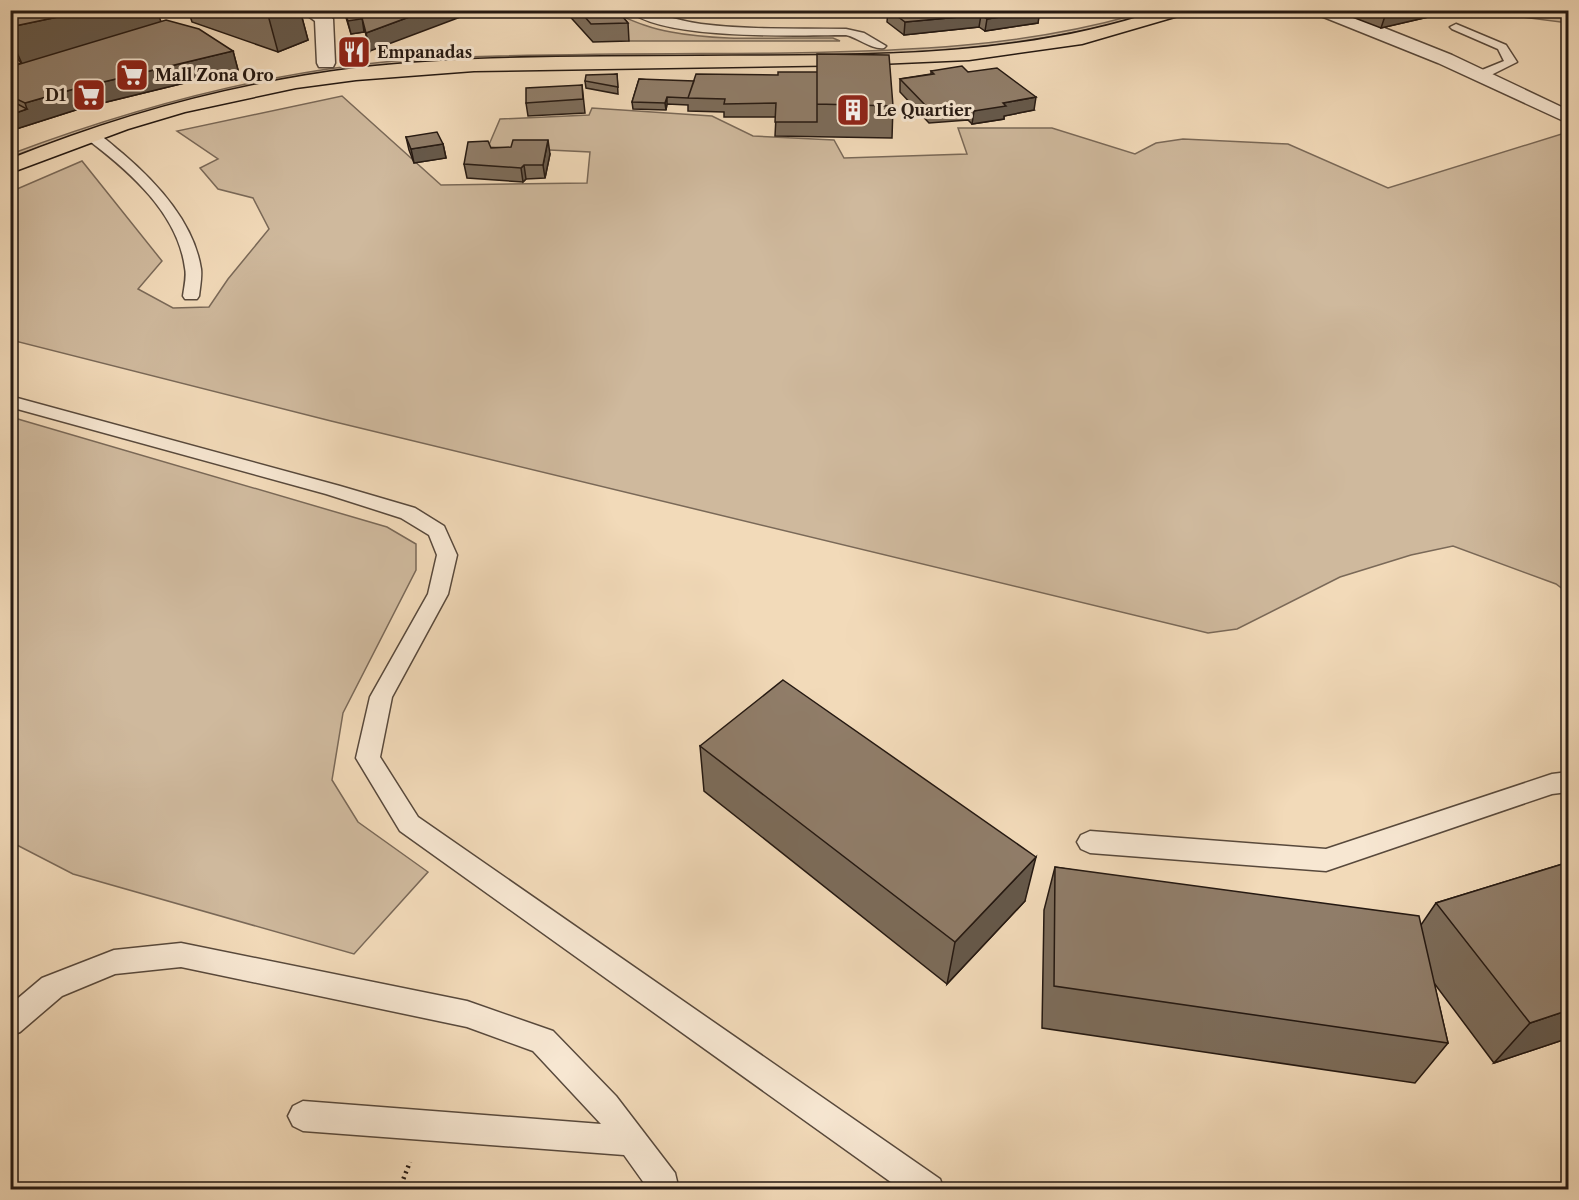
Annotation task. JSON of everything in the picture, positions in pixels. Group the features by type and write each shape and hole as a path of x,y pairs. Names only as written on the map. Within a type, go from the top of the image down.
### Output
{"main road":[{"path":"103,112 192,87 326,63 476,51 880,46 985,39 1062,28 1128,10"},
{"path":"10,167 92,136 209,102 285,85 367,73 472,65 888,59 969,55 1079,39 1120,30 1174,11"}],"street":[{"path":"308,10 324,19 326,63"},
{"path":"1322,10 1481,75 1569,117"}],"lane":[{"path":"633,10 657,21 701,27 846,32 860,35 880,46"},
{"path":"1456,27 1502,47 1507,52 1511,62 1481,75"},
{"path":"92,136 108,148 157,196 183,234 193,270 191,296"},
{"path":"10,401 333,490 408,513 438,531 447,555 438,594 381,697 368,758 409,824 929,1190"},
{"path":"1090,842 1326,861 1552,784 1569,782"},
{"path":"10,1023 52,987 114,962 181,955 467,1014 543,1041 606,1106 664,1184 664,1190"},
{"path":"303,1116 633,1141"}],"shaded area":[{"path":"1490,11 1568,11 1568,23 1490,13"},
{"path":"614,13 656,29 691,35 731,38 833,38 840,41 629,41"},
{"path":"1134,15 1139,17 1074,33 942,50 875,54 584,58 318,74 192,100 119,120 11,157 11,154 62,136 167,103 275,78 384,62 483,56 788,53 920,49 1006,41 1092,26"},
{"path":"342,96 441,185 587,183 590,152 488,147 500,119 589,115 592,108 712,116 753,136 834,140 844,158 967,154 958,128 1052,128 1135,154 1156,143 1183,139 1288,144 1388,188 1568,132 1568,593 1556,584 1453,546 1411,555 1340,577 1237,629 1208,633 331,421 11,340 10,192 82,161 162,261 138,289 173,308 209,307 228,279 269,229 253,198 218,189 200,168 218,159 177,131"},
{"path":"11,417 387,527 416,544 416,570 343,713 332,780 358,822 428,872 354,954 73,874 11,842"}],"building":[{"path":"26,10 91,10 10,27 10,14"},
{"path":"254,10 280,10 268,15"},
{"path":"359,10 362,17 359,14 346,16 347,19 344,11"},
{"path":"382,10 428,10 366,33 362,18"},
{"path":"579,10 617,10 628,23 591,24"},
{"path":"889,10 1040,11 987,19 981,15 905,22"},
{"path":"359,14 361,19 348,21 346,16"},
{"path":"166,20 199,29 233,51 25,103 10,96 10,67"},
{"path":"817,54 889,55 893,106 817,104"},
{"path":"962,66 968,72 997,68 1036,97 1003,103 1006,106 974,111 969,107 930,110 900,79 934,74 931,71"},
{"path":"778,72 817,72 817,122 775,122 776,103 724,104 725,99 688,98 696,74 778,75"},
{"path":"617,74 618,87 585,81 586,75"},
{"path":"639,79 694,81 688,98 667,97 665,103 632,102"},
{"path":"582,85 583,99 526,103 526,88"},
{"path":"10,100 27,109 10,115"},
{"path":"437,132 443,144 411,149 406,137"},
{"path":"513,140 548,140 543,165 524,165 521,168 464,164 468,142 488,141 491,148 511,147"},
{"path":"783,680 1036,857 955,942 700,746"},
{"path":"1569,862 1569,1010 1530,1023 1436,903"},
{"path":"1055,867 1419,916 1448,1043 1054,986"}],"place":[{"name":"Empanadas","path":"354,52"},
{"name":"Mall Zona Oro","path":"132,75"},
{"name":"D1","path":"89,95"},
{"name":"Le Quartier","path":"853,110"}]}
